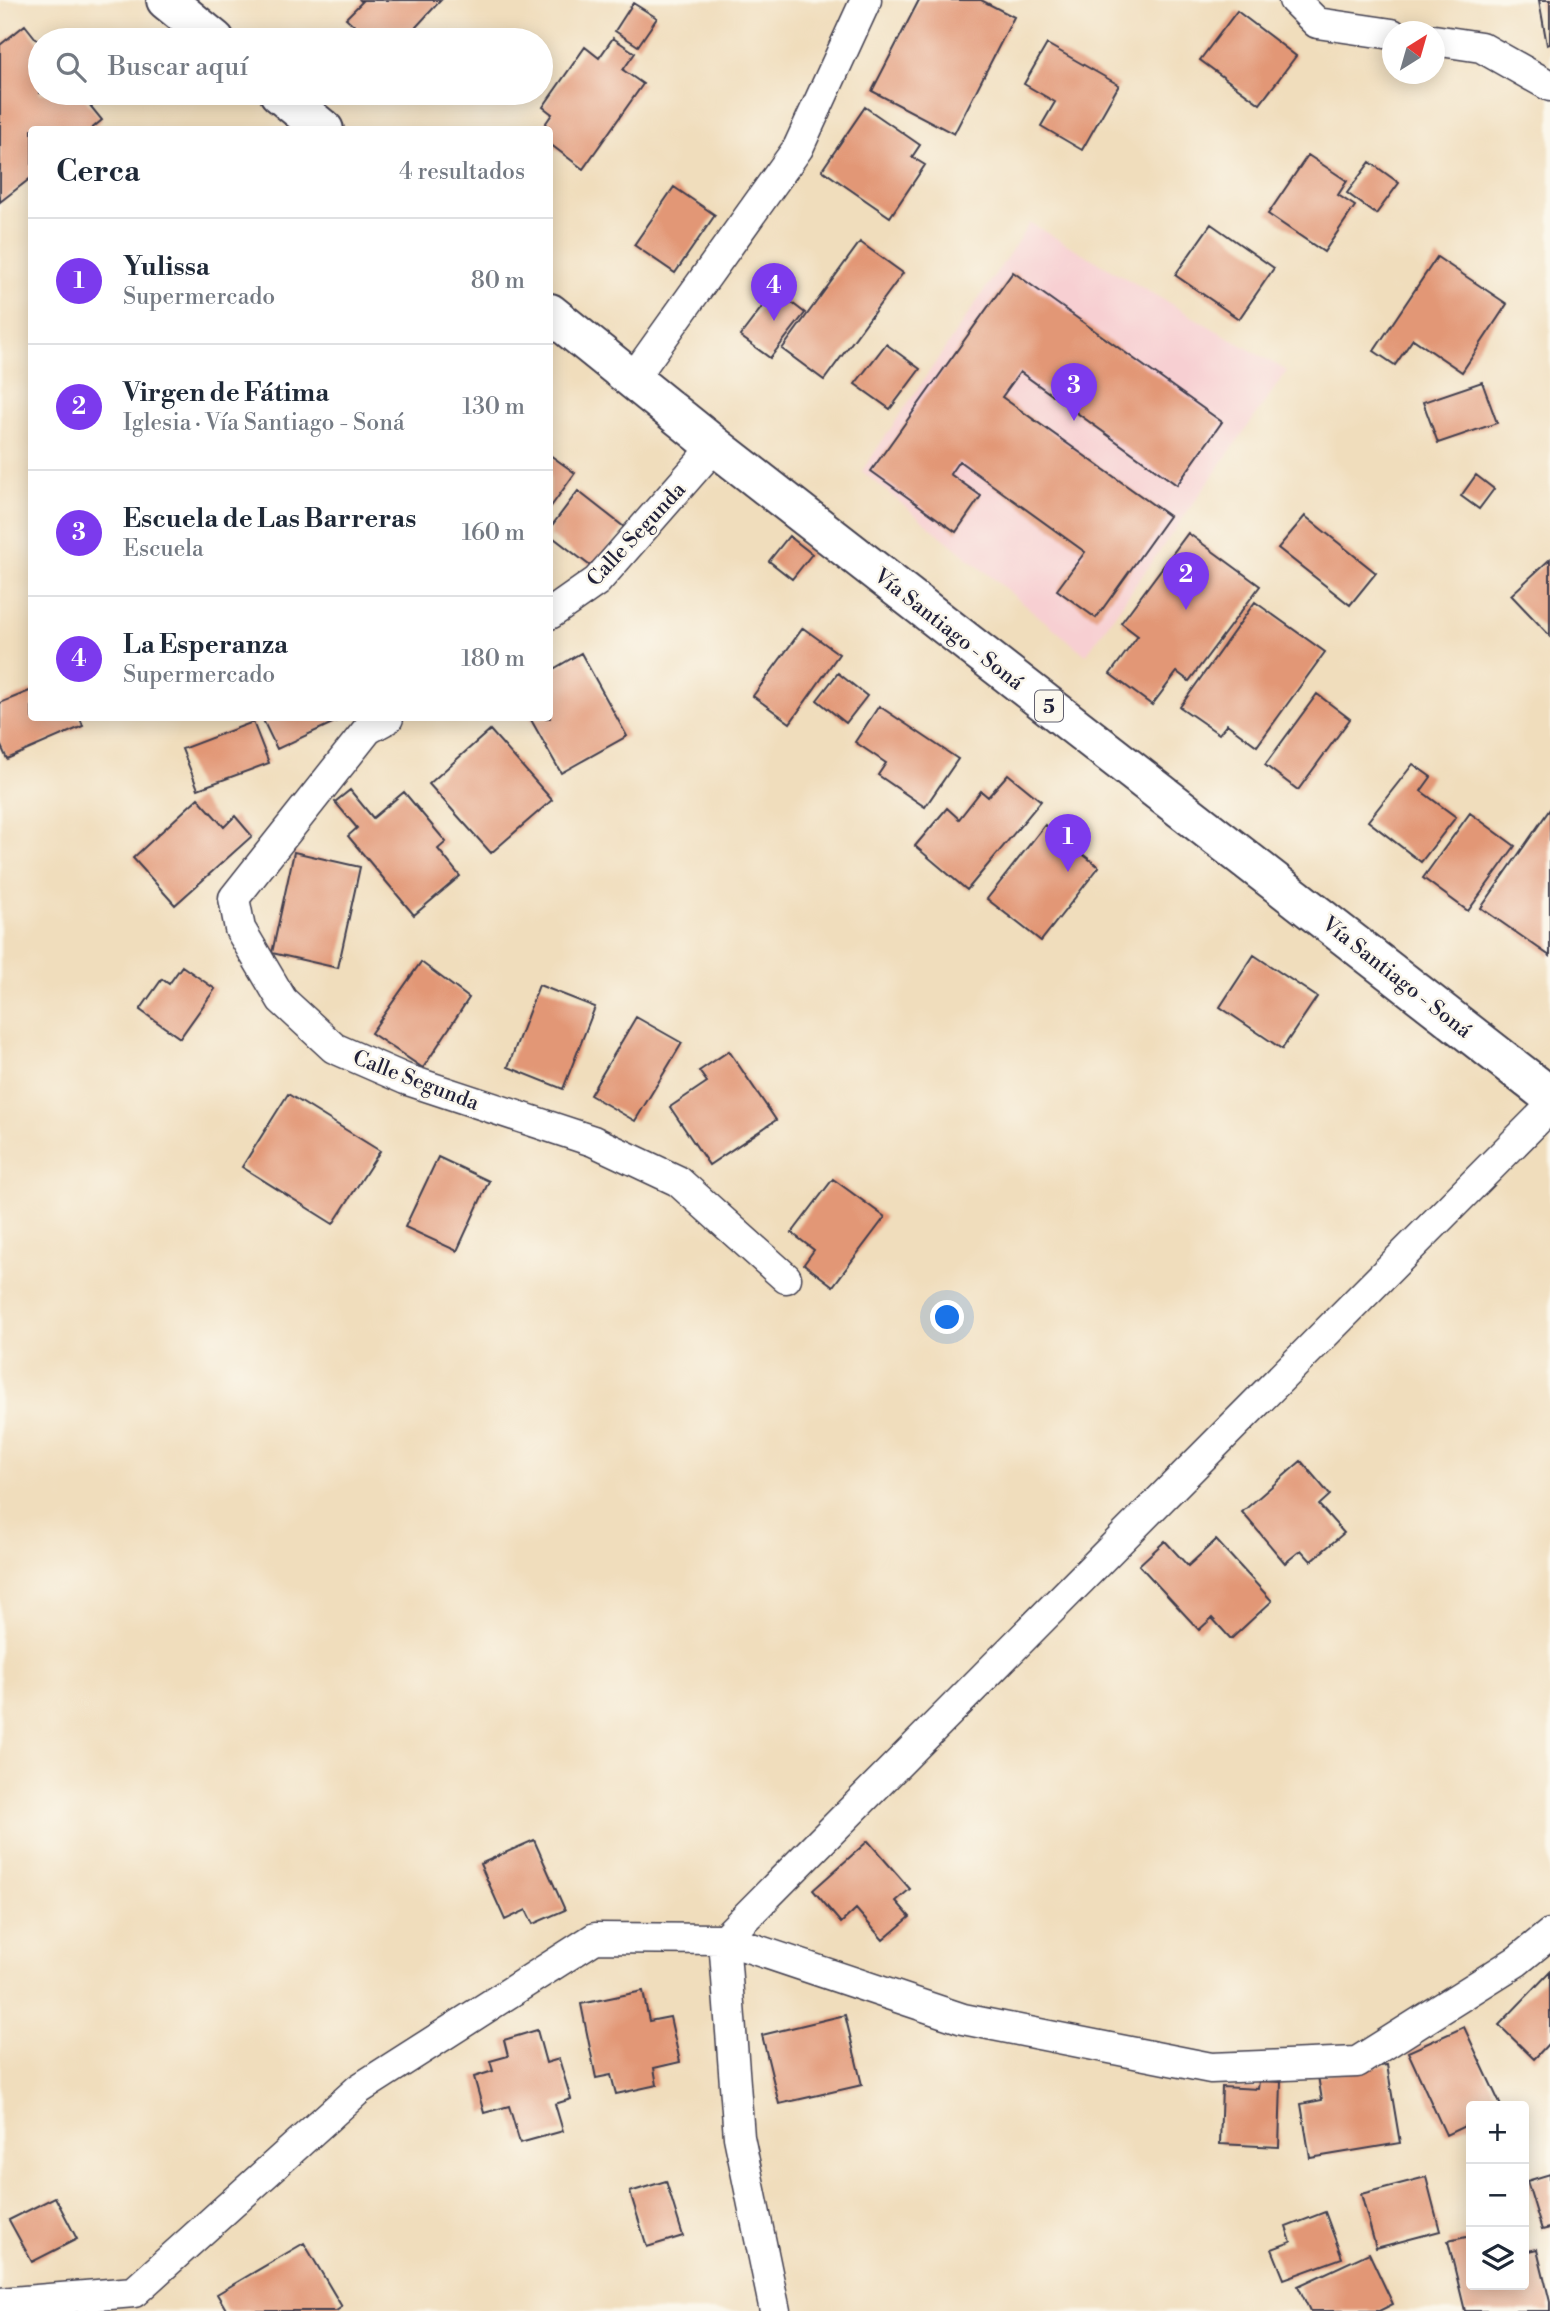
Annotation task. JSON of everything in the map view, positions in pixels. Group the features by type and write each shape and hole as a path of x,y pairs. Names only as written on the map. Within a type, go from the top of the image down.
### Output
{"main road":[{"path":"166,0 200,28"},
{"path":"294,105 319,126"},
{"name":"Vía Santiago - Soná","path":"553,315 715,446 1550,1096"}],"street":[{"path":"632,380 798,148 866,0"},
{"path":"1294,0 1317,23 1382,33"},
{"path":"1445,42 1482,47 1550,86"},
{"name":"Calle Segunda","path":"553,612 597,581 715,446"},
{"name":"Calle Segunda","path":"383,721 368,730 234,898 240,929 282,1000 334,1048 405,1079 593,1141 678,1181 786,1278"},
{"path":"775,2311 738,2137 724,1939 1550,1107"},
{"path":"0,2303 134,2292 359,2090 595,1938 724,1939 963,2019 1212,2068 1357,2062 1517,1961 1550,1934"}],"shaded area":[{"path":"1030,223 1287,371 1086,655 862,471"}],"building":[{"path":"360,0 441,0 415,28 357,28 346,18 362,2"},
{"path":"919,0 981,0 1014,17 954,134 872,91"},
{"path":"1539,0 1550,0 1550,44 1547,45"},
{"path":"633,3 657,18 638,46 615,31"},
{"path":"1237,11 1296,56 1260,104 1200,60"},
{"path":"25,25 28,29 28,105 90,105 102,120 95,126 28,126 28,180 0,202 0,45"},
{"path":"613,38 635,53 623,70 643,84 583,169 553,146 553,126 544,126 552,114 543,107 553,105 553,93 585,47 599,58"},
{"path":"1047,44 1119,85 1082,150 1041,126 1055,102 1024,84"},
{"path":"865,107 920,145 912,157 925,165 890,217 822,170"},
{"path":"1308,155 1347,181 1338,195 1355,206 1324,252 1268,214"},
{"path":"1370,162 1399,183 1376,214 1347,193"},
{"path":"674,187 715,215 675,273 634,245"},
{"path":"1211,224 1274,268 1239,319 1175,275"},
{"path":"860,242 903,273 824,380 782,349"},
{"path":"1437,257 1507,304 1462,372 1413,339 1395,365 1374,351"},
{"path":"1013,272 1222,422 1177,485 1020,372 1002,397 1169,516 1096,618 1057,590 1085,552 959,461 950,474 981,496 956,532 871,471"},
{"path":"775,290 805,313 770,358 740,336"},
{"path":"886,344 920,369 890,409 855,384"},
{"path":"1482,382 1497,423 1438,443 1423,402"},
{"path":"553,457 575,473 553,504"},
{"path":"1476,475 1494,489 1479,509 1461,496"},
{"path":"578,491 624,527 593,568 553,537 553,524"},
{"path":"1305,516 1376,573 1350,605 1278,548"},
{"path":"1188,533 1260,586 1189,681 1177,672 1152,705 1110,674 1138,636 1121,623"},
{"path":"789,536 812,554 792,579 769,561"},
{"path":"1550,559 1550,636 1511,595"},
{"path":"1255,602 1325,652 1257,746 1227,724 1219,734 1180,707"},
{"path":"803,628 839,654 790,723 753,696"},
{"path":"581,653 627,736 561,773 532,721 553,721 553,669"},
{"path":"838,673 867,696 846,723 817,700"},
{"path":"28,692 28,721 81,721 83,726 7,759 0,744 0,703"},
{"path":"1317,694 1350,719 1298,790 1265,765"},
{"path":"879,706 958,759 925,807 878,775 886,763 855,742"},
{"path":"263,721 337,721 277,749"},
{"path":"253,722 269,763 198,789 182,749"},
{"path":"490,730 552,800 491,853 429,784"},
{"path":"1413,764 1431,777 1421,791 1456,817 1421,862 1368,821"},
{"path":"1008,774 1041,801 967,890 915,846 947,808 959,819 981,791 988,797"},
{"path":"350,790 373,818 404,792 446,842 438,849 460,876 414,915 348,836 357,828 335,802"},
{"path":"198,798 224,827 235,816 252,836 175,905 133,858"},
{"path":"1550,809 1550,956 1481,908"},
{"path":"1470,813 1515,846 1468,911 1423,878"},
{"path":"1045,825 1099,867 1041,941 987,899"},
{"path":"294,852 360,867 338,968 272,953"},
{"path":"1254,955 1317,997 1282,1049 1220,1007"},
{"path":"421,962 469,998 423,1068 371,1033"},
{"path":"182,966 215,989 180,1038 140,1010 162,979 169,984"},
{"path":"539,985 595,1007 563,1089 508,1067"},
{"path":"636,1017 682,1043 635,1121 590,1095"},
{"path":"729,1051 776,1120 709,1165 670,1107 707,1082 699,1071"},
{"path":"288,1094 380,1151 333,1224 242,1167"},
{"path":"438,1157 489,1181 457,1251 405,1227"},
{"path":"833,1179 885,1217 833,1286 804,1264 814,1250 792,1233"},
{"path":"1301,1461 1330,1495 1319,1505 1344,1533 1311,1561 1301,1550 1285,1563 1242,1512"},
{"path":"1216,1540 1272,1601 1231,1639 1212,1618 1199,1630 1139,1565 1165,1541 1188,1566"},
{"path":"534,1840 565,1910 533,1924 526,1910 505,1920 480,1864"},
{"path":"868,1841 910,1889 896,1901 910,1917 883,1940 856,1909 841,1923 813,1890"},
{"path":"1550,1972 1550,2042 1534,2059 1499,2025"},
{"path":"643,1991 649,2021 670,2017 680,2062 654,2068 657,2085 616,2094 611,2075 596,2078 581,2004"},
{"path":"845,2015 862,2085 779,2104 762,2035"},
{"path":"1464,2027 1499,2101 1466,2101 1466,2125 1446,2135 1408,2052"},
{"path":"537,2030 546,2063 559,2059 571,2099 555,2104 563,2131 520,2143 509,2106 484,2113 474,2077 493,2071 490,2061 508,2056 504,2040"},
{"path":"1387,2065 1400,2143 1310,2158 1301,2104 1322,2100 1318,2076"},
{"path":"1259,2081 1281,2082 1279,2147 1220,2144 1222,2087 1258,2089"},
{"path":"1550,2174 1550,2228 1542,2230 1529,2180"},
{"path":"1426,2177 1440,2231 1376,2248 1361,2194"},
{"path":"666,2181 683,2236 647,2247 630,2192"},
{"path":"55,2197 77,2239 32,2262 9,2220"},
{"path":"1325,2212 1342,2258 1284,2279 1272,2249 1291,2242 1286,2227"},
{"path":"1466,2237 1466,2290 1529,2290 1529,2251 1537,2249 1550,2311 1465,2311 1448,2241"},
{"path":"304,2243 342,2307 336,2311 227,2311 217,2294"},
{"path":"1369,2253 1393,2304 1379,2311 1310,2311 1298,2286"}],"place":[{"name":"La Esperanza","path":"774,321"},
{"name":"Escuela de Las Barreras","path":"1074,421"},
{"name":"Virgen de Fátima","path":"1186,610"},
{"name":"Yulissa","path":"1068,872"}]}
